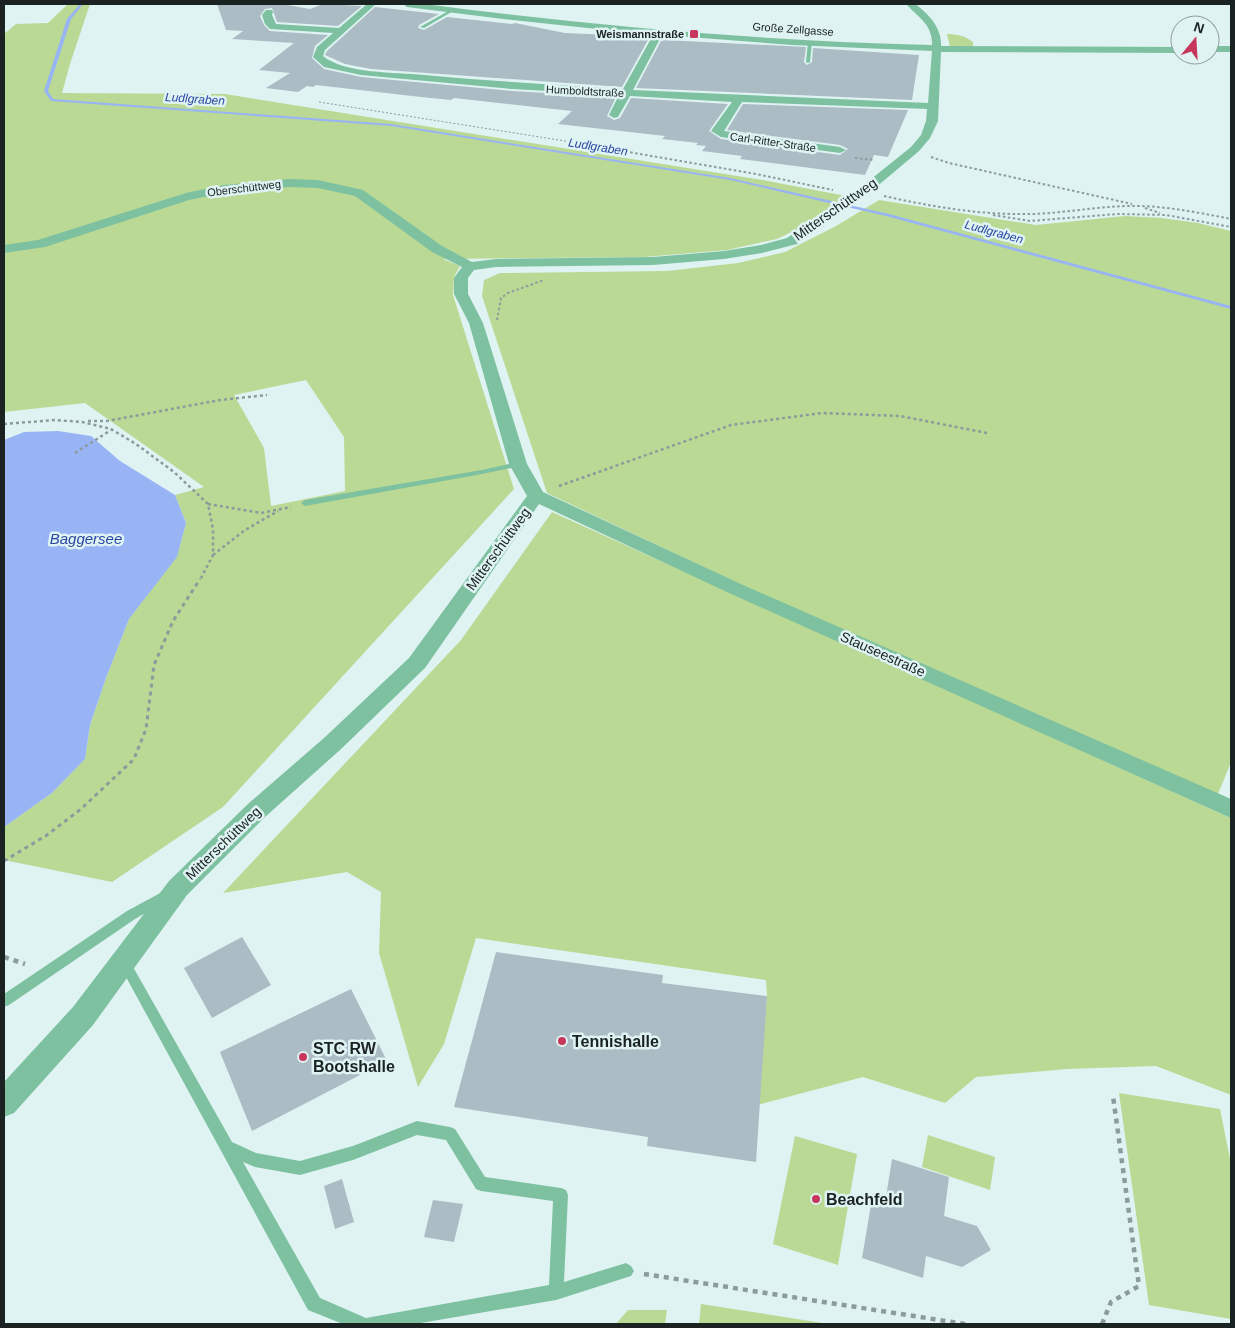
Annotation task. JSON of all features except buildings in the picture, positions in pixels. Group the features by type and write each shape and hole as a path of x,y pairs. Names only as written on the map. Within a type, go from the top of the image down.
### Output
{"street":[{"name":"Humboldtstraße","path":"372,4 320,49 318,57 328,65 341,68 438,80 738,99 933,106"},
{"name":"Große Zellgasse","path":"407,4 659,32 810,42 937,49 1170,50"},
{"name":"Mitterschüttweg","path":"4,1103 83,1016 178,888 257,810 332,744 417,663 536,496 518,464 476,323 461,294 461,278 470,266 496,263 653,261 724,255 762,249 792,241 859,195 915,149 926,136 932,120 937,49 936,32 921,12 910,4"},
{"path":"275,9 267,15 273,27 341,31"},
{"path":"614,115 659,32"},
{"name":"Carl-Ritter-Straße","path":"738,99 717,130 721,134 840,150"},
{"name":"Oberschüttweg","path":"4,249 40,244 186,197 224,189 289,183 318,184 359,193 437,249 470,266"},
{"name":"Stauseestraße","path":"536,496 736,589 1231,809"}],"lane":[{"path":"422,27 453,10"},
{"path":"808,62 810,42"},
{"path":"305,503 518,464"},
{"path":"4,1001 131,914 178,888"},
{"path":"124,961 314,1304 361,1324"},
{"path":"227,1147 256,1160 300,1168 353,1152 416,1128 450,1134 481,1184 561,1195 556,1292"},
{"path":"371,1324 556,1292 626,1271"}],"path":[{"path":"319,102 422,116 756,174 859,195 902,200 1030,221 1117,214 1166,215"},
{"path":"840,150 856,158 899,163"},
{"path":"927,155 949,162 1138,206 1166,215 1231,228"},
{"path":"980,213 1041,214 1100,206 1138,206 1187,211 1231,219"},
{"path":"492,324 497,319 501,298 508,293 549,278"},
{"path":"4,424 55,420 107,421 220,400 267,395"},
{"path":"536,496 573,480 731,426 822,413 900,416 987,433"},
{"path":"82,422 111,429 136,444 174,472 208,504 261,513 305,503"},
{"path":"76,453 111,429"},
{"path":"208,504 213,529 213,555"},
{"path":"4,861 47,835 81,809 134,759 146,729 154,665 174,621 196,587 213,555 245,530 280,509"},
{"path":"1102,1324 1111,1302 1139,1286 1113,1096"},
{"path":"626,1271 965,1324"}],"green space":[{"path":"68,4 90,4 62,93 225,94 768,181 846,196 808,224 777,239 727,250 644,257 443,259 460,266 454,277 453,295 514,489 223,807 112,882 4,860 4,827 52,793 85,759 90,725 129,619 177,556 186,523 175,495 204,487 85,403 4,412 4,34 16,24 48,23","holes":["306,380 344,437 345,491 271,506 264,448 234,395"]},
{"path":"947,34 967,38 973,42 973,46 950,47"},
{"path":"879,200 1036,225 1125,216 1162,218 1198,223 1231,231 1231,762 1218,794 746,587 547,493 482,296 484,280 500,273 667,271 738,263 785,252 836,226"},
{"path":"552,512 1231,818 1231,1095 1156,1066 1067,1069 976,1077 945,1103 863,1077 757,1105 767,996 766,980 476,938 444,1044 418,1087 379,953 381,892 347,872 223,893 461,640"},
{"path":"1119,1093 1220,1109 1231,1164 1231,1319 1149,1305"},
{"path":"928,1135 995,1157 990,1190 922,1167"},
{"name":"Beachfeld","path":"795,1136 857,1154 838,1265 773,1244"},
{"path":"701,1304 829,1324 699,1324"},
{"path":"628,1310 667,1310 665,1324 616,1324"}],"water":[{"name":"Baggersee","path":"58,431 91,436 120,461 175,495 186,523 177,557 129,619 90,725 85,759 52,793 4,827 4,440 24,432"}],"waterway":[{"name":"Ludlgraben","path":"81,4 69,19 46,91 52,100 391,125 730,179 887,215 1231,308"}],"place":[{"name":"Weismannstraße","path":"694,34"},
{"name":"Tennishalle","path":"562,1041"},
{"name":"STC RW Bootshalle","path":"303,1057"},
{"name":"Beachfeld","path":"816,1199"}]}
